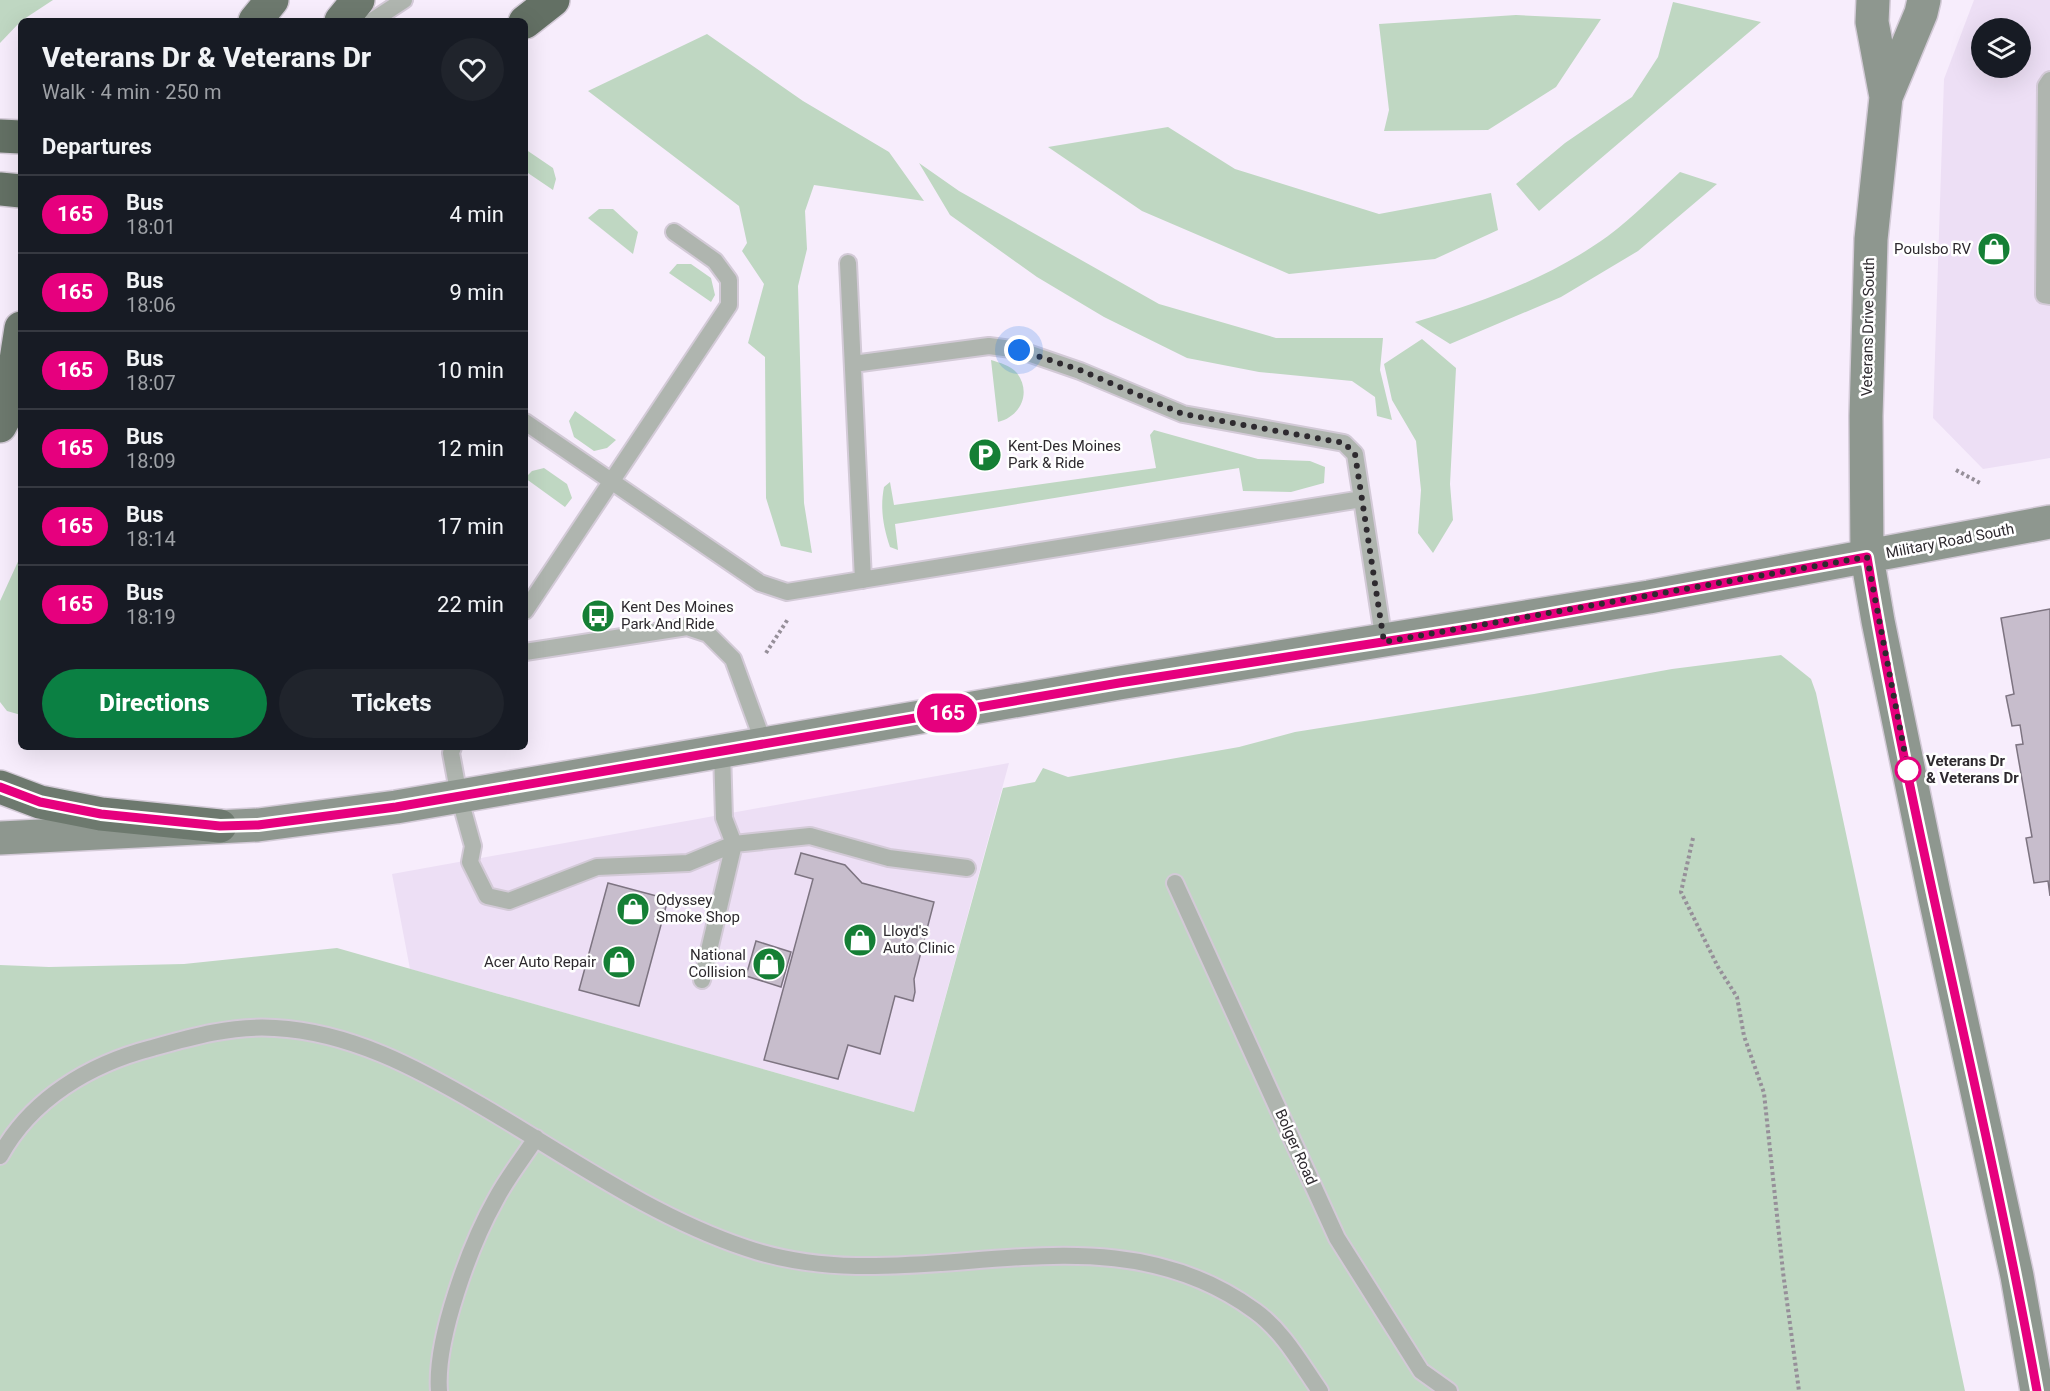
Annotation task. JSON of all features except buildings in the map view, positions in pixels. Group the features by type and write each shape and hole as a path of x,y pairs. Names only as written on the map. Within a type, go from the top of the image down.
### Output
{"highway":[{"path":"257,18 272,0"},
{"path":"343,18 358,0"},
{"path":"528,20 553,0"},
{"path":"0,136 18,137"},
{"path":"0,189 18,191"},
{"path":"10,413 18,351"},
{"path":"0,787 40,802 101,814 220,826"}],"main road":[{"name":"Veterans Drive South","path":"1924,0 1921,13 1886,97 1871,239 1866,416 1867,557 1935,898 2017,1276 2037,1391"},
{"name":"Veterans Drive South","path":"1869,7 1886,97"},
{"name":"Military Road South","path":"0,838 289,821 459,796 1119,683 1384,642 1867,557 2050,522"}],"lane":[{"path":"377,18 404,0"},
{"path":"2050,80 2046,86 2044,295 2050,296"},
{"path":"528,606 729,305 729,280 715,261 674,232"},
{"path":"848,263 863,580"},
{"path":"853,364 989,346 1019,350 1080,370 1183,414 1344,443 1355,454 1384,642"},
{"path":"528,424 760,583 787,592 1362,499"},
{"path":"528,652 687,627 708,634 734,659 764,744"},
{"path":"452,750 459,796 473,846 470,862 487,896 509,901 597,867 688,863 734,844 810,836 889,858 967,868"},
{"path":"702,980 734,844 724,818 722,751"},
{"name":"Bolger Road","path":"1175,883 1337,1238 1421,1371 1449,1391"},
{"path":"0,1156 26,1120 49,1098 79,1076 134,1052 194,1036 270,1028 302,1030 370,1049 431,1077 633,1196 688,1224 746,1248 790,1260 876,1268 1081,1254 1126,1258 1207,1283 1257,1312 1286,1343 1320,1391"},
{"path":"439,1391 446,1329 464,1271 496,1199 536,1138"}],"path":[{"path":"1956,470 1980,483"},
{"path":"766,653 788,619"},
{"path":"1693,838 1681,892 1718,967 1737,997 1744,1036 1764,1093 1783,1272 1799,1391"}],"shaded area":[{"name":"Poulsbo RV","path":"1974,0 2050,0 2050,458 1983,469 1933,418 1944,79"},
{"path":"1009,763 914,1112 410,969 392,874"}],"green space":[{"path":"0,0 53,0 26,18 18,18 18,24 0,43"},
{"path":"1673,2 1761,22 1539,211 1516,184 1565,143 1632,97 1658,57"},
{"path":"1516,15 1601,19 1556,87 1488,130 1384,131 1389,110 1379,24"},
{"path":"707,34 803,101 889,152 924,201 814,185 805,211 807,249 798,286 804,503 812,553 781,546 766,498 765,357 748,343 764,284 742,251 747,243 739,206 588,91"},
{"path":"1168,127 1235,169 1379,214 1491,193 1498,230 1435,259 1289,274 1142,211 1048,147"},
{"path":"528,151 553,168 556,179 553,190 528,173"},
{"path":"919,163 959,191 1159,304 1276,338 1383,338 1380,370 1392,420 1377,416 1375,397 1352,381 1259,372 1187,358 1104,317 1037,277 950,215"},
{"path":"1680,172 1717,184 1638,251 1561,297 1450,344 1415,322 1491,297 1539,276 1586,251 1617,229"},
{"path":"599,209 613,209 638,232 633,254 588,218"},
{"path":"677,264 691,264 711,278 715,295 711,302 669,273"},
{"path":"1422,339 1456,368 1450,484 1453,520 1433,553 1418,533 1421,490 1416,441 1392,400 1384,364"},
{"path":"991,360 1014,370 1023,388 1018,410 998,422"},
{"path":"575,411 616,440 607,448 594,451 574,437 569,421"},
{"path":"1154,430 1258,459 1310,461 1325,467 1324,483 1291,492 1243,491 1239,468 895,524 898,550 890,547 884,524 882,502 884,487 890,482 894,505 1156,468 1150,435"},
{"path":"544,468 567,484 572,498 565,507 528,480 528,475 532,471"},
{"path":"18,562 18,714 7,711 0,702 0,601"},
{"path":"1781,655 1811,679 1816,693 1965,1391 0,1391 0,965 49,967 184,964 337,948 914,1112 1003,788 1035,782 1043,768 1068,777 1239,747 1295,732 1534,694 1672,669"}],"bus line":[{"name":"165","path":"0,787 40,802 101,814 220,826 258,825 396,807 1119,683 1479,627 1867,557 1935,898 2017,1276 2037,1391"}],"place":[{"name":"Poulsbo RV","path":"1994,249"},
{"name":"Kent-Des Moines Park & Ride","path":"985,455"},
{"name":"Kent Des Moines Park And Ride","path":"598,616"},
{"name":"Veterans Dr & Veterans Dr","path":"1908,770"},
{"name":"Odyssey Smoke Shop","path":"633,909"},
{"name":"Lloyd's Auto Clinic","path":"860,940"},
{"name":"Acer Auto Repair","path":"619,962"},
{"name":"National Collision","path":"769,964"}],"route":[{"path":"1019,350 1080,370 1183,414 1344,443 1355,454 1384,642 1867,557 1908,770"}]}
